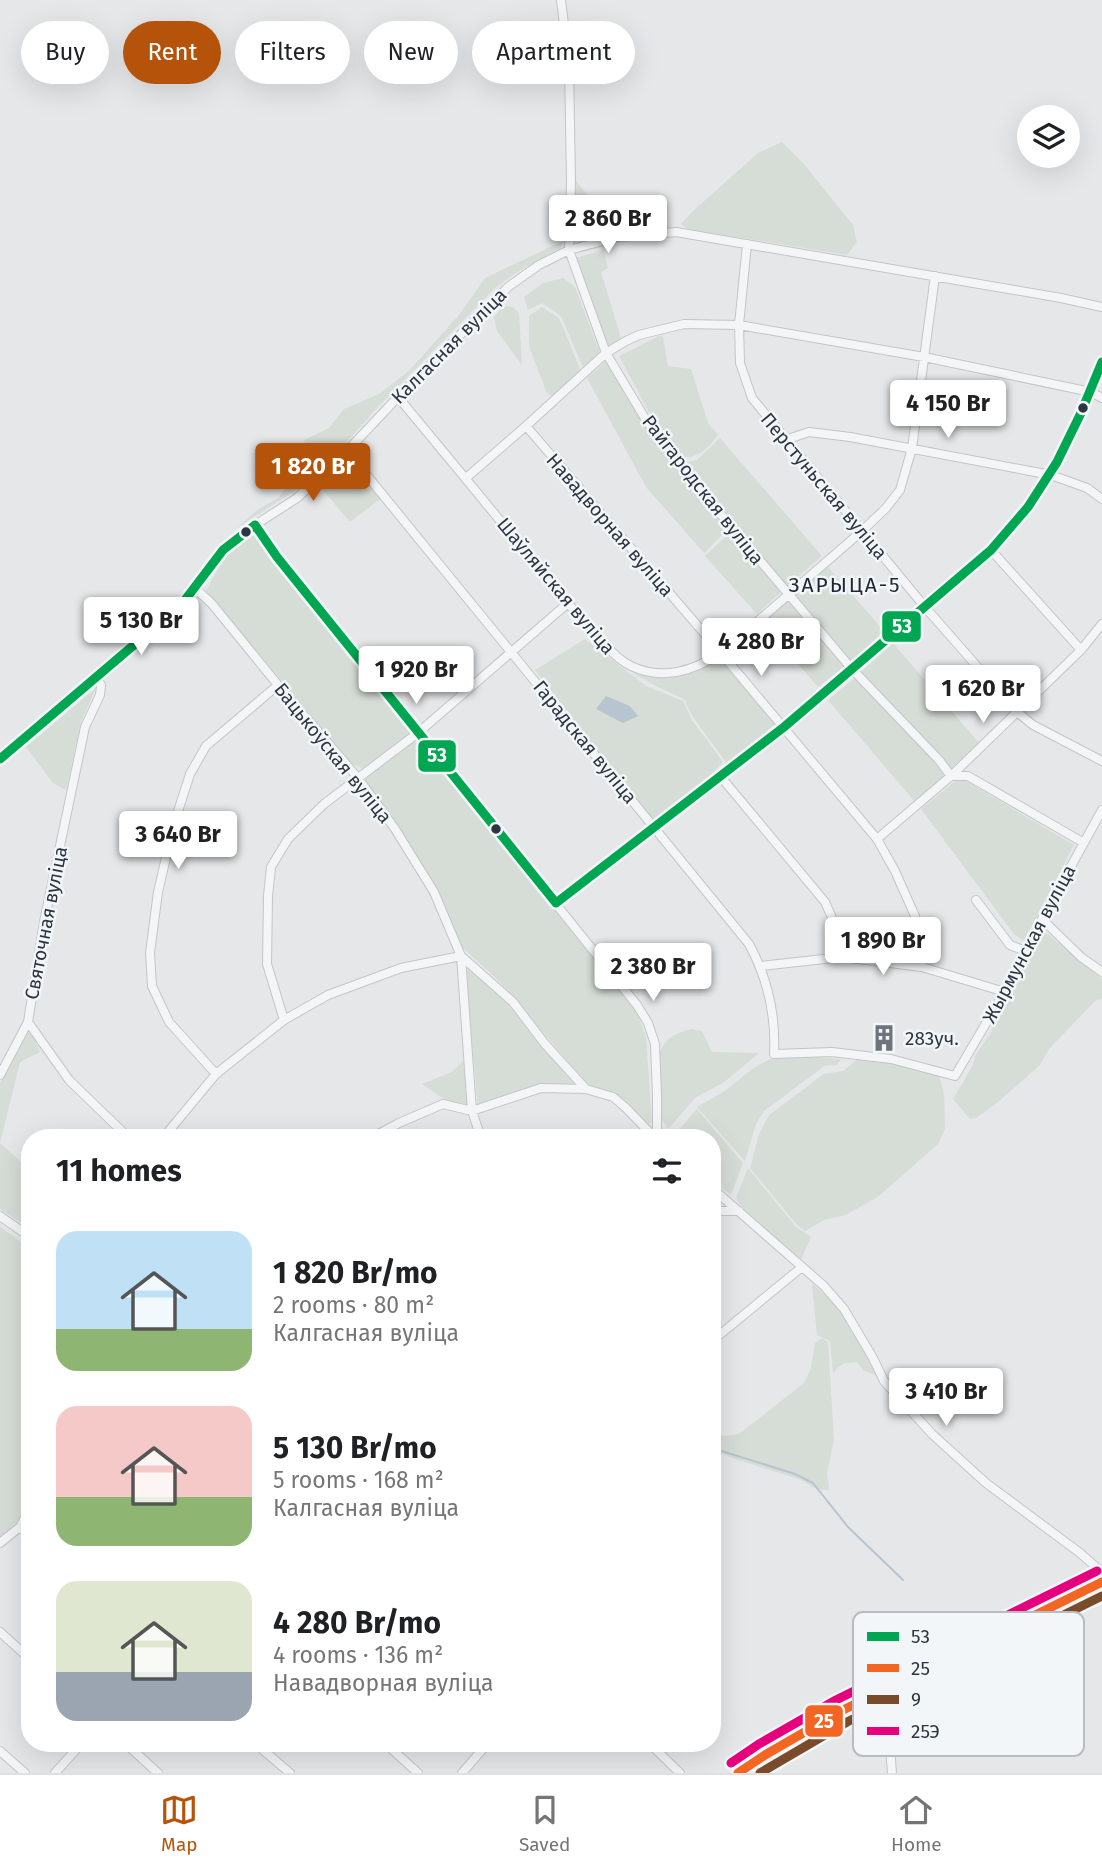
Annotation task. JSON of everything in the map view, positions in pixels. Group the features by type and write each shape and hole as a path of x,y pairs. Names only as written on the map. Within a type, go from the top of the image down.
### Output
{"main road":[{"path":"1042,1612 1102,1582"},
{"path":"738,1773 804,1732 853,1707"}],"street":[{"path":"561,0 569,65 569,250"},
{"name":"Калгасная вуліца","path":"0,759 182,604 223,550 297,498 347,451 508,287 539,265 569,250 618,237 676,232 1102,307"},
{"name":"Перстуньская вуліца","path":"747,244 739,325 740,363 751,398 925,607 1017,712 1033,725 1102,761"},
{"name":"Райгародская вуліца","path":"569,250 606,353 646,420 685,472 787,594 951,776"},
{"name":"Шаўляйская вуліца","path":"398,397 616,657 644,671 666,674 682,672 696,668 720,653 862,531 900,490 912,448 935,276"},
{"path":"466,478 606,353 639,335 684,324 739,325 924,357 1091,392 1102,398"},
{"path":"556,903 784,727 991,551 1013,528 1051,475 1073,432 1102,362"},
{"name":"Навадворная вуліца","path":"526,426 877,839 915,916 922,967"},
{"path":"785,440 809,432 912,448 1051,475 1087,488 1102,499"},
{"name":"Гарадская вуліца","path":"347,451 740,932 761,966 775,1028 774,1054 832,1052 891,1059 955,1076"},
{"path":"255,525 277,557 637,1005 648,1023 655,1044 656,1129"},
{"path":"991,551 1081,650"},
{"name":"Бацькоўская вуліца","path":"195,589 212,604 358,778 395,829 434,892 461,956 472,1111 478,1129"},
{"path":"284,1020 268,964 268,896 271,867 288,839 324,804 419,732 568,603"},
{"path":"877,839 951,776 1081,650 1102,624"},
{"name":"Святочная вуліца","path":"95,676 102,685 85,727 44,922 28,1022 69,1080 120,1129"},
{"path":"216,1074 169,1022 152,986 149,953 158,892 173,827 190,774 206,746 278,685"},
{"path":"951,776 968,776 1084,843"},
{"path":"721,777 825,902 837,929 842,957"},
{"name":"Жырмунская вуліца","path":"955,1076 1028,952 1042,919 1102,810"},
{"path":"976,900 1010,945 1028,952"},
{"path":"1042,919 1081,957 1102,972"},
{"path":"170,1129 216,1074 284,1020 328,995 401,968 461,956 513,1002 545,1044 586,1089"},
{"path":"761,966 842,957 922,967 1004,992"},
{"path":"0,1075 28,1022"},
{"path":"388,1129 443,1104 472,1111 541,1087 586,1089 612,1097 647,1129"},
{"path":"721,1196 824,1286 844,1308 884,1381 912,1414 986,1483 1080,1553 1102,1576"},
{"path":"721,1211 738,1210"},
{"path":"0,1216 21,1231"},
{"path":"721,1334 802,1267"},
{"path":"0,1543 20,1527"},
{"path":"0,1632 21,1651"},
{"path":"0,1751 25,1773"},
{"path":"55,1773 74,1752"},
{"path":"135,1752 158,1773"},
{"path":"266,1752 290,1773"},
{"path":"395,1752 418,1773"},
{"path":"462,1773 480,1752"},
{"path":"658,1752 680,1773"}],"shaded area":[{"path":"782,142 803,163 853,225 857,242 847,255 688,229 681,224 758,153"},
{"path":"576,181 620,229 587,238 579,244 573,211"},
{"path":"563,241 562,247 514,274 494,289 375,410 341,449 299,488 237,528 257,510 278,498 307,463 309,457 304,440 329,428 344,409 379,394 409,371 459,315 485,278"},
{"path":"603,250 608,268 601,272 621,338 609,349 576,258"},
{"path":"563,278 575,287 600,353 583,367 561,316 542,303 528,310 524,297 543,283"},
{"path":"503,306 513,307 519,313 522,365 497,331 494,317"},
{"path":"542,307 559,318 581,371 552,397 546,391 529,346 529,316"},
{"path":"659,336 663,337 668,366 691,369 708,423 718,435 694,456 682,458 651,416 619,356"},
{"path":"606,361 645,426 728,529 704,553 646,487 587,378"},
{"path":"720,438 822,556 786,587 684,463 697,460"},
{"path":"348,463 380,499 350,522 321,488"},
{"path":"731,532 781,592 757,614 705,556"},
{"path":"255,533 410,729 409,735 363,768 352,764 206,591 230,552"},
{"path":"827,566 884,631 851,662 794,595"},
{"path":"788,601 845,666 818,687 763,623"},
{"path":"585,639 646,686 683,701 692,720 723,762 705,781 652,821 535,670"},
{"path":"893,643 980,744 950,769 861,672"},
{"path":"719,659 775,724 728,765 693,717 684,699 634,674 669,679 696,672"},
{"path":"855,678 946,775 916,803 828,700"},
{"path":"96,688 81,722 66,790 53,783 26,747"},
{"path":"606,696 630,706 638,716 623,723 596,709"},
{"path":"412,742 420,743 637,1013 646,1037 652,1122 647,1126 613,1095 586,1083 500,982 462,947 435,887 365,781 365,777"},
{"path":"958,779 966,781 1074,845 1024,941 1014,934 921,809"},
{"path":"1043,932 1102,979 1102,998 1095,1001 1049,1049 1040,1065 998,1102 976,1118 970,1119 953,1099"},
{"path":"465,966 472,969 506,1001 533,1037 573,1079 573,1084 536,1085 478,1107"},
{"path":"692,1029 702,1031 712,1052 759,1053 723,1083 696,1097 668,1129 662,1120 659,1055 671,1037"},
{"path":"25,1032 32,1034 40,1052 20,1062 0,1143 0,1083"},
{"path":"465,1059 468,1107 447,1101 422,1084 452,1072"},
{"path":"770,1059 841,1059 837,1065 824,1066 764,1111 756,1124 745,1161 721,1134 721,1129 717,1129 697,1107"},
{"path":"858,1059 892,1063 939,1075 944,1094 945,1129 938,1144 879,1196 846,1215 824,1220 805,1231 750,1168 759,1134 769,1115 824,1074 843,1071"},
{"path":"697,1109 714,1129 680,1129"},
{"path":"721,1137 743,1163 731,1195 721,1188"},
{"path":"0,1143 21,1162 21,1223 0,1209"},
{"path":"748,1168 796,1227 811,1237 801,1260 742,1207 736,1198"},
{"path":"0,1227 21,1242 21,1515 17,1526 0,1540"},
{"path":"812,1284 842,1314 876,1375 864,1371 857,1362 842,1364 833,1373 830,1341 817,1335"},
{"path":"822,1338 828,1342 834,1440 827,1472 829,1490 815,1488 798,1479 721,1453 721,1435 739,1434 804,1383 811,1368 815,1343"}],"waterway":[{"path":"721,1451 795,1474 813,1483 848,1527 903,1580"}],"transit line":[{"name":"53","path":"556,903 784,727 991,550 1028,507 1057,462 1102,362"},
{"name":"53","path":"255,525 277,557 556,903"},
{"name":"53","path":"0,759 182,604 223,550 255,525"},
{"name":"25Э","path":"1014,1612 1097,1571"},
{"name":"25","path":"1041,1612 1102,1582"},
{"name":"9","path":"1070,1612 1102,1596"},
{"name":"25Э","path":"731,1763 759,1744 853,1692"},
{"name":"25","path":"738,1773 853,1705"},
{"name":"9","path":"760,1773 853,1719"}],"place":[{"name":"283уч.","path":"884,1038"}],"district":[{"name":"ЗАРЫЦА-5","path":"845,585"}]}
